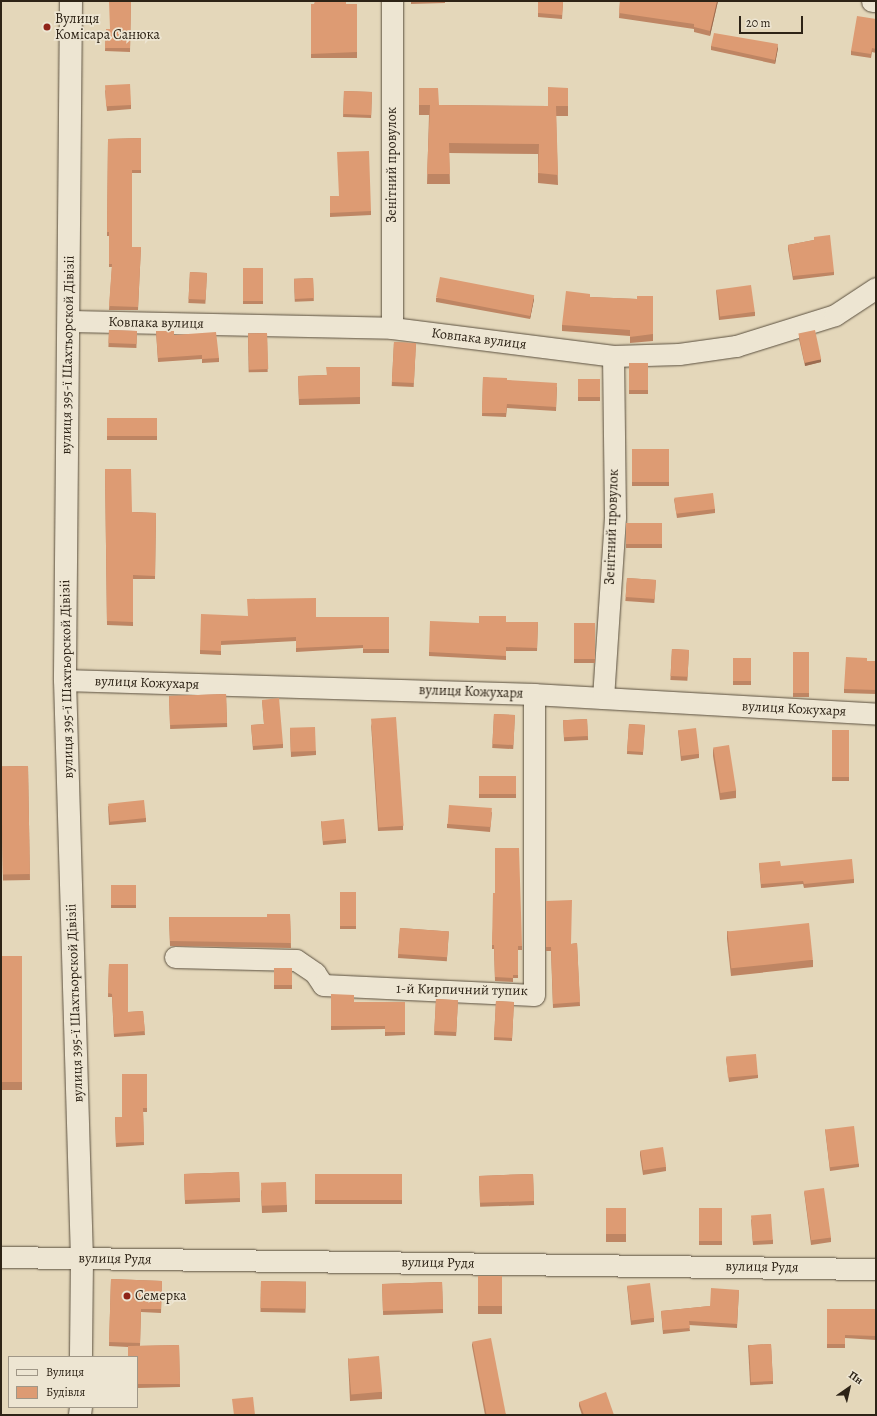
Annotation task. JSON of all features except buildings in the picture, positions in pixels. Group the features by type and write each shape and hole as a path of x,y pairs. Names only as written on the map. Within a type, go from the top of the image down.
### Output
{"street":[{"name":"вулиця 395-ї Шахтьорской Дівізіі","path":"71,1 65,680 82,1259 81,1356"},
{"name":"Зенітний провулок","path":"392,1 392,328"},
{"path":"872,1 876,2"},
{"name":"Ковпака вулиця","path":"69,321 392,328 613,356 679,354 736,346 834,315 876,288"},
{"name":"Зенітний провулок","path":"603,698 615,517 613,356"},
{"name":"вулиця Кожухаря","path":"65,680 534,694 876,714"},
{"name":"1-й Кирпичний тупик","path":"175,957 296,960 314,973 323,985 534,995 534,694"},
{"name":"вулиця Рудя","path":"1,1257 876,1269"}],"place":[{"name":"Вулиця Комісара Санюка","path":"47,27"},
{"name":"Семерка","path":"127,1296"}]}
